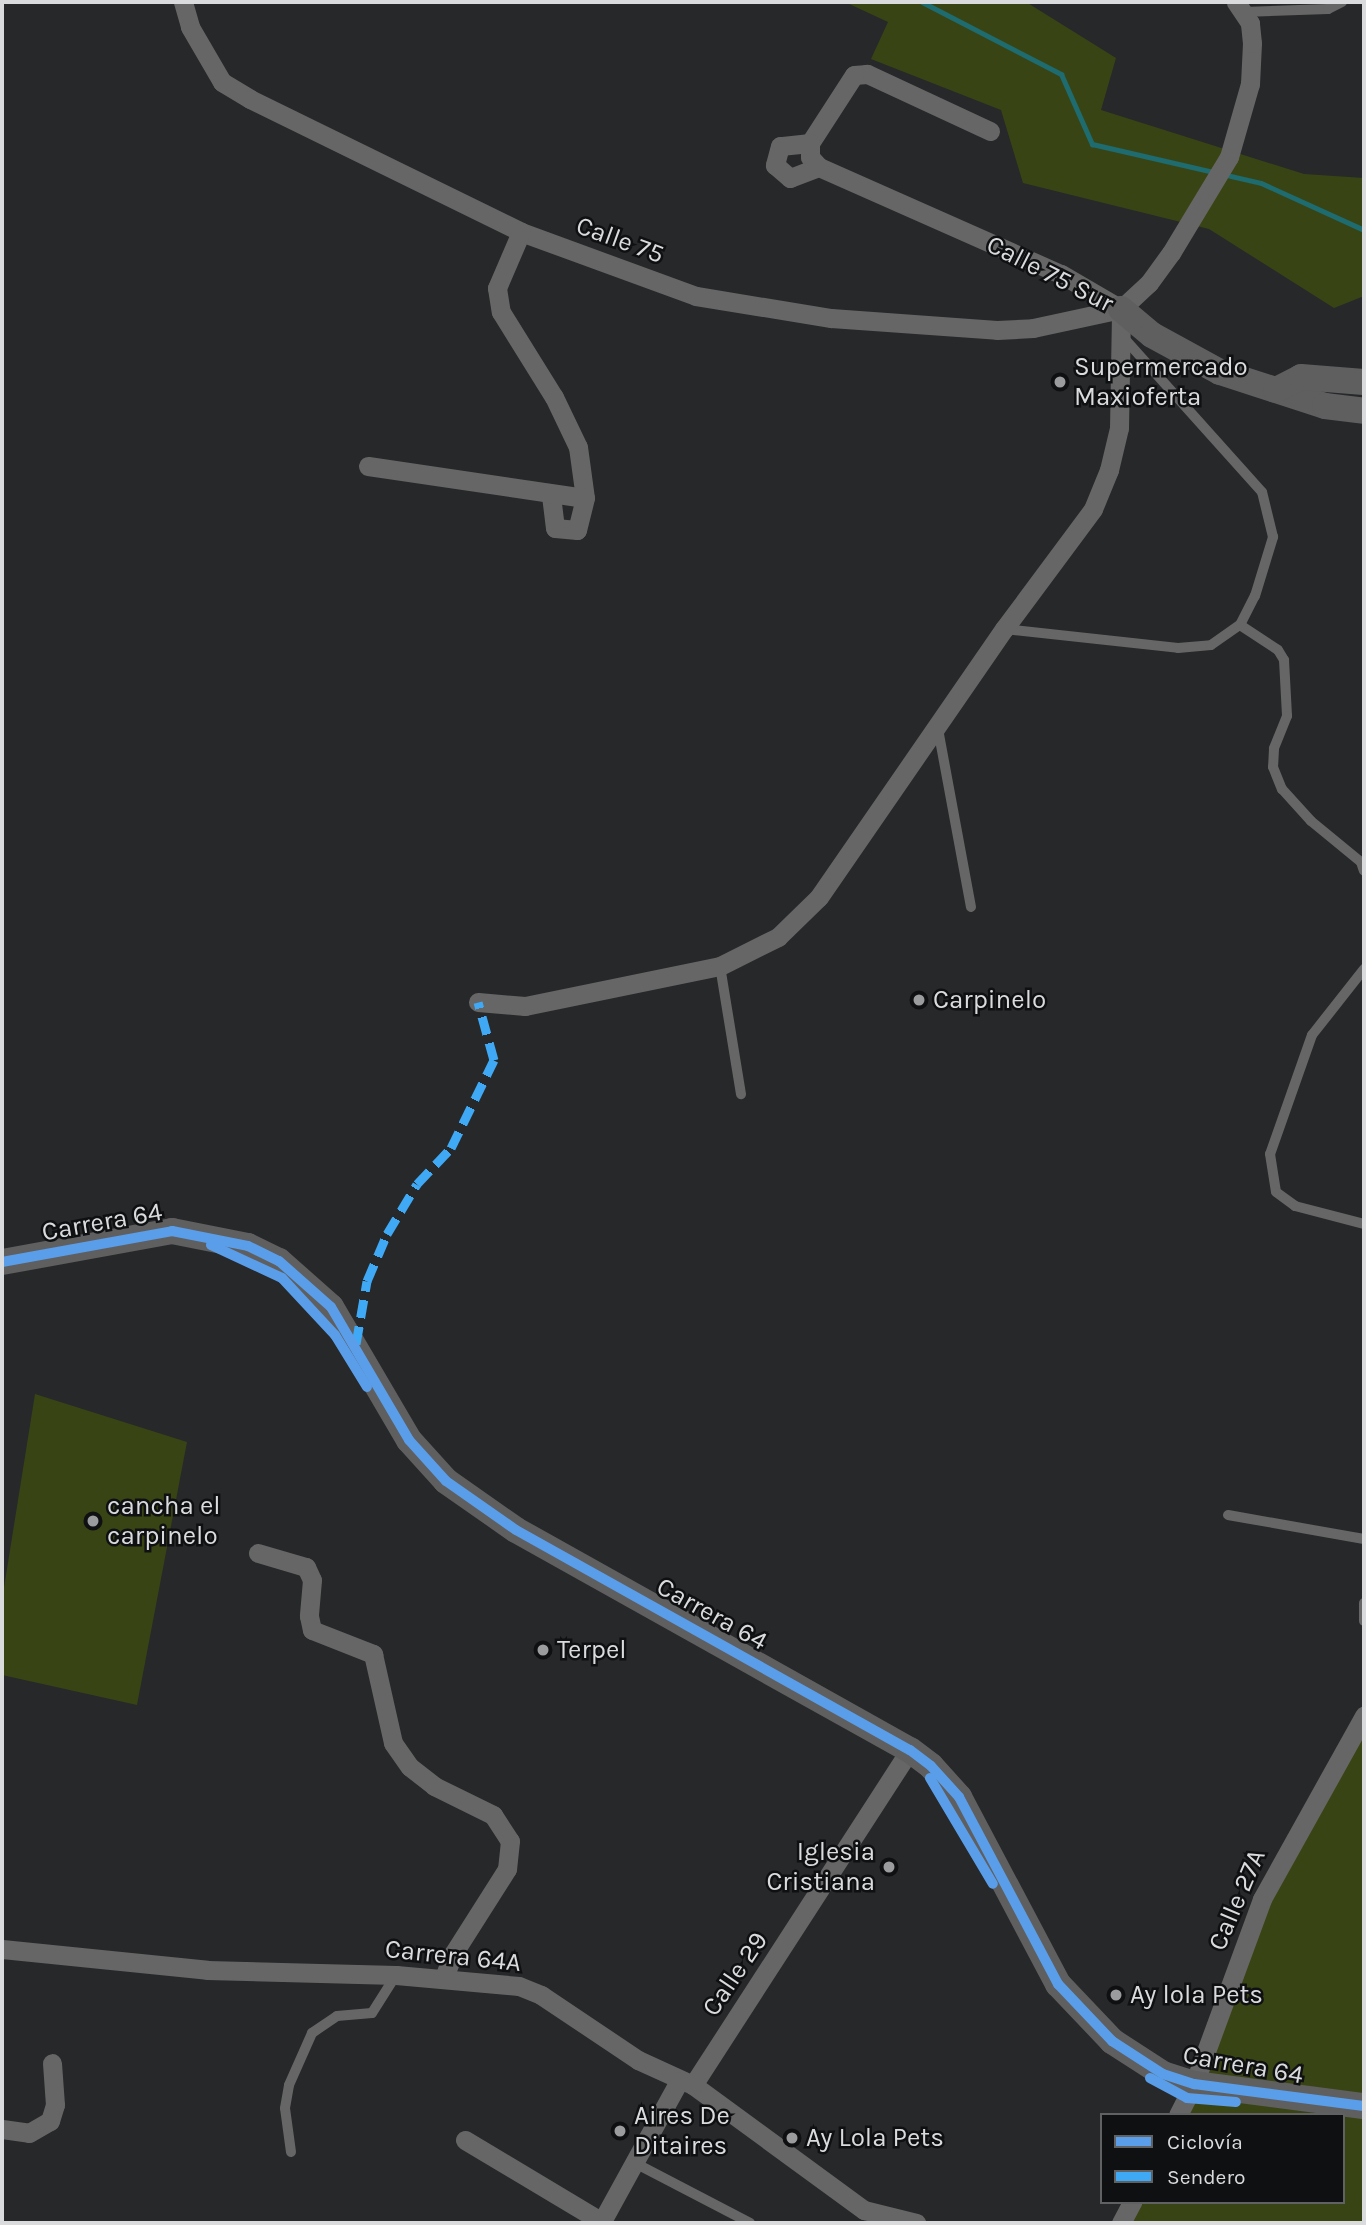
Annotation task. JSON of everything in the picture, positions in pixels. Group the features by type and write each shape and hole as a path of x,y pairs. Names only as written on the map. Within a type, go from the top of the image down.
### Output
{"street":[{"name":"Calle 75","path":"183,2 190,27 222,82 520,232 696,296 831,318 997,330 1120,321"},
{"path":"478,1002 525,1006 720,966 778,937 819,897 938,729 1004,629 1081,528 1102,490 1119,428 1120,321 1150,283 1210,193 1229,157 1250,84 1243,12"},
{"path":"810,143 780,146 775,165 790,178 819,167 810,157 810,143 843,86 854,75 867,74 990,131"},
{"name":"Calle 75 Sur","path":"819,167 1060,274 1120,321 1191,358 1276,390 1360,410"},
{"path":"520,232 497,288 501,312 554,397 578,447 585,498 582,524 577,530 561,532 552,520 551,494"},
{"path":"1276,390 1301,377 1357,380"},
{"path":"1357,380 1342,392 1360,410"},
{"path":"368,466 585,498"},
{"name":"Carrera 64","path":"2,1262 172,1231 248,1246 279,1261 331,1307 409,1440 446,1481 528,1536 910,1750 959,1797 1058,1984 1083,2014 1136,2059 1194,2084 1364,2106"},
{"path":"258,1553 306,1567 312,1580 309,1616 312,1630 373,1654 393,1742 410,1768 434,1786 493,1815 510,1841 507,1869 453,1955 444,1977"},
{"name":"Calle 27A","path":"1179,2113 1194,2084 1262,1899 1364,1716"},
{"name":"Calle 29","path":"601,2222 632,2161 910,1750"},
{"name":"Carrera 64A","path":"2,1949 207,1970 444,1977 519,1986 541,1995 638,2060 686,2083 861,2217 916,2223"},
{"path":"2,2129 29,2133 50,2121 55,2105 52,2063"},
{"path":"465,2140 601,2222"},
{"path":"1121,2223 1131,2204"}],"lane":[{"path":"1243,12 1328,9 1342,2"},
{"path":"1004,629 1178,648 1212,645 1240,625 1255,596 1273,537 1262,492 1120,321"},
{"path":"1240,625 1278,650 1284,660 1287,716 1274,749 1273,767 1282,789 1311,821 1361,862 1364,871"},
{"path":"938,729 971,907"},
{"path":"720,966 741,1094"},
{"path":"1364,969 1312,1035 1270,1154 1276,1192 1295,1206 1364,1224"},
{"path":"1228,1515 1364,1539"},
{"path":"1364,1603 1364,1620"},
{"path":"291,2152 285,2108 289,2085 312,2032 337,2016 372,2014 396,1975"},
{"path":"632,2161 750,2223"}],"green space":[{"path":"845,2 1026,2 1116,58 1101,110 1304,174 1364,178 1364,296 1334,308 1209,229 1023,183 1001,110 871,59 888,22"},
{"name":"cancha el carpinelo","path":"35,1394 187,1442 137,1705 2,1675 2,1600"},
{"path":"1364,1730 1364,2223 1130,2223 1140,2204 1345,2204 1345,2113 1185,2113 1280,1869"}],"waterway":[{"path":"922,2 1061,74 1092,144 1261,183 1364,230"}],"marked path":[{"path":"356,1344 367,1281 387,1234 417,1184 451,1148 494,1060 478,1002"}],"cycle path":[{"path":"2,1262 172,1231 248,1246 279,1261 331,1307 409,1440 446,1481 516,1530 910,1750 931,1766 959,1797 1058,1984 1112,2041 1163,2074 1194,2084 1364,2106"},
{"path":"211,1245 282,1278 335,1335 367,1387"},
{"path":"930,1778 993,1884"},
{"path":"1150,2078 1187,2098 1236,2102"}],"place":[{"name":"Supermercado Maxioferta","path":"1060,382"},
{"name":"Carpinelo","path":"919,1000"},
{"name":"cancha el carpinelo","path":"93,1521"},
{"name":"Terpel","path":"543,1650"},
{"name":"Iglesia Cristiana","path":"889,1867"},
{"name":"Ay lola Pets","path":"1116,1995"},
{"name":"Aires De Ditaires","path":"620,2131"},
{"name":"Ay Lola Pets","path":"792,2138"}]}
